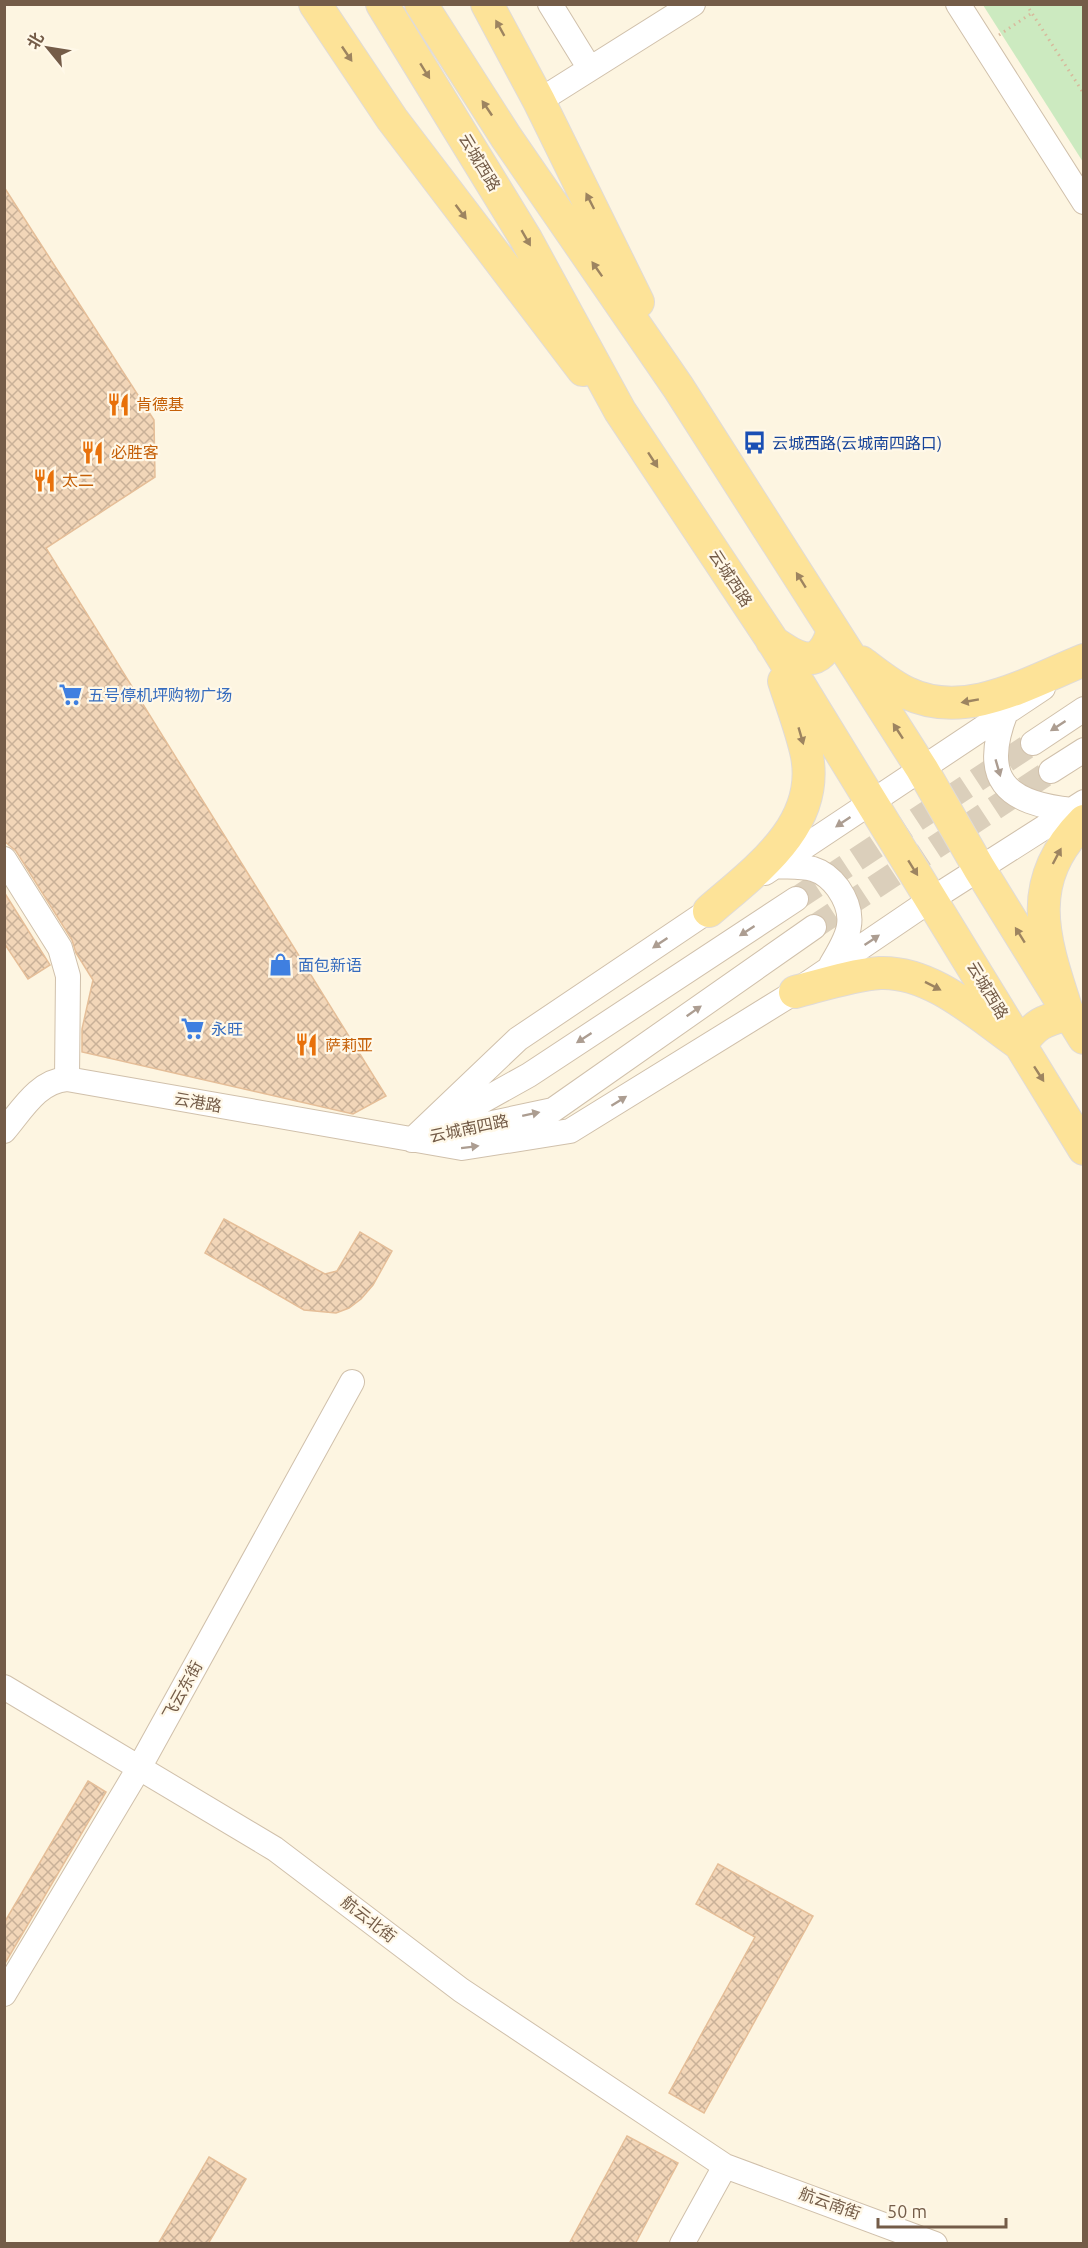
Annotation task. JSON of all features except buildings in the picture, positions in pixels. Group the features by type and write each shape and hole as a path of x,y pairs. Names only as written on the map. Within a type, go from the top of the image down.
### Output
{"main road":[{"path":"315,4 413,148 558,341 620,411"},
{"name":"云城西路","path":"382,4 526,239 620,411 772,640 932,898 1083,1149"},
{"name":"云城西路","path":"421,4 506,137 678,387 922,769 979,868 1076,1026"},
{"path":"487,4 539,101 678,387"},
{"path":"772,640 800,658 813,659 824,653 833,630 858,660 888,682 905,693 932,702 967,703 991,697 1083,660"},
{"path":"709,911 778,850 806,798 807,758 772,640"},
{"path":"1076,1026 1047,947 1042,906 1052,865 1080,811"},
{"path":"795,992 882,973 904,976 950,995 1021,1046 1031,1029 1046,1020 1076,1026"}],"street":[{"path":"550,4 590,69"},
{"path":"539,101 693,4"},
{"path":"958,4 1083,202"},
{"path":"412,1140 518,1040 1083,660"},
{"path":"1033,743 1083,710"},
{"path":"1006,712 996,738 994,757 999,776 1006,786 1027,800 1080,811"},
{"path":"1051,771 1083,750"},
{"name":"云港路","path":"67,1079 462,1148 570,1131 795,992 979,868 1080,811"},
{"path":"4,859 60,948 65,966 69,1004 67,1079 49,1083 39,1090 4,1131"},
{"path":"776,866 813,869 834,882 842,894 850,912 850,922 841,948 828,970"},
{"name":"云城南四路","path":"412,1140 529,1075 796,899"},
{"name":"云城南四路","path":"412,1140 553,1110 814,927"},
{"name":"飞云东街","path":"4,1994 139,1768 352,1382"},
{"name":"航云北街","path":"4,1687 276,1849 461,1990 725,2166"},
{"path":"682,2244 725,2166"},
{"name":"航云南街","path":"725,2166 935,2244"}],"path":[{"path":"1026,4 1083,94"},
{"path":"995,37 1032,13"}],"green space":[{"path":"983,5 1083,5 1083,162"}],"tunnel":[{"path":"796,899 1033,743"},
{"path":"814,927 1051,771"}],"place":[{"name":"肯德基","path":"118,404"},
{"name":"云城西路(云城南四路口)","path":"754,443"},
{"name":"必胜客","path":"93,452"},
{"name":"太二","path":"44,480"},
{"name":"五号停机坪购物广场","path":"70,695"},
{"name":"面包新语","path":"280,965"},
{"name":"永旺","path":"193,1029"},
{"name":"萨莉亚","path":"307,1045"}]}
